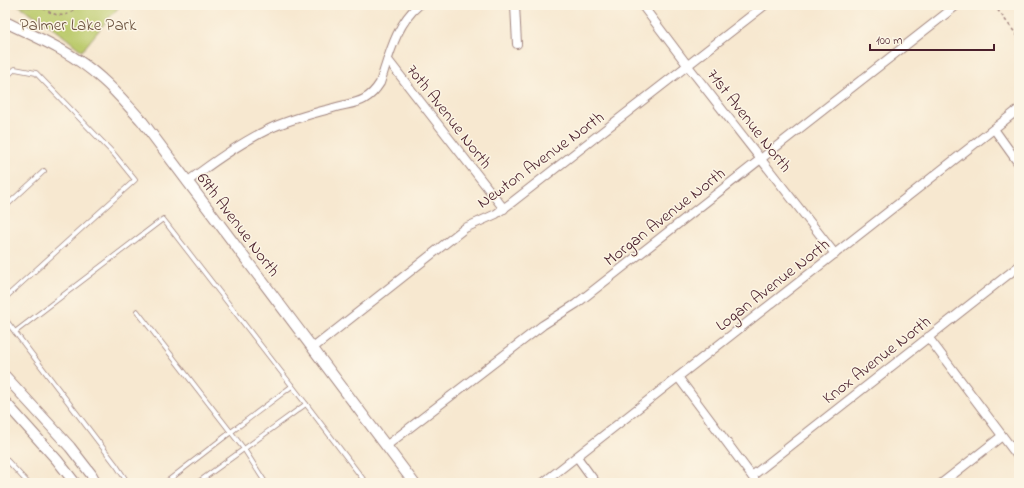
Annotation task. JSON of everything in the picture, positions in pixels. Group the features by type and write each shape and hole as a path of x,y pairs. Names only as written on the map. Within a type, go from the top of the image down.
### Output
{"street":[{"path":"187,182 210,164 239,145 270,129 303,116 359,102 368,98 375,92 380,83 400,28 419,5"},
{"path":"515,5 517,44"},
{"name":"71st Avenue North","path":"642,5 835,254"},
{"name":"Newton Avenue North","path":"313,348 465,228 504,209 765,5"},
{"name":"Morgan Avenue North","path":"386,446 543,325 576,304 957,5"},
{"name":"69th Avenue North","path":"5,22 72,56 102,78 121,97 142,121 414,483"},
{"name":"70th Avenue North","path":"388,60 504,209"},
{"name":"Logan Avenue North","path":"543,483 1019,109"},
{"path":"994,129 1019,164"},
{"name":"Knox Avenue North","path":"754,480 928,337 1019,267"},
{"path":"928,337 1019,458"},
{"path":"5,376 70,447 91,474 96,483"},
{"path":"678,377 754,480"},
{"path":"5,402 57,460 75,483"},
{"path":"942,483 1002,436"},
{"path":"577,457 596,483"}],"lane":[{"path":"5,78 15,69 36,73 114,154 135,180 5,298"},
{"path":"5,207 44,171"},
{"path":"15,332 163,219 366,483"},
{"path":"137,311 244,449 265,482"},
{"path":"5,319 128,483"},
{"path":"165,483 292,386"},
{"path":"197,483 306,404"},
{"path":"5,458 28,483"}],"path":[{"path":"38,5 49,12 58,15 68,14 78,5"},
{"path":"994,5 1019,38"}],"green space":[{"name":"Palmer Lake Park","path":"18,5 121,5 82,51 51,26"}]}
